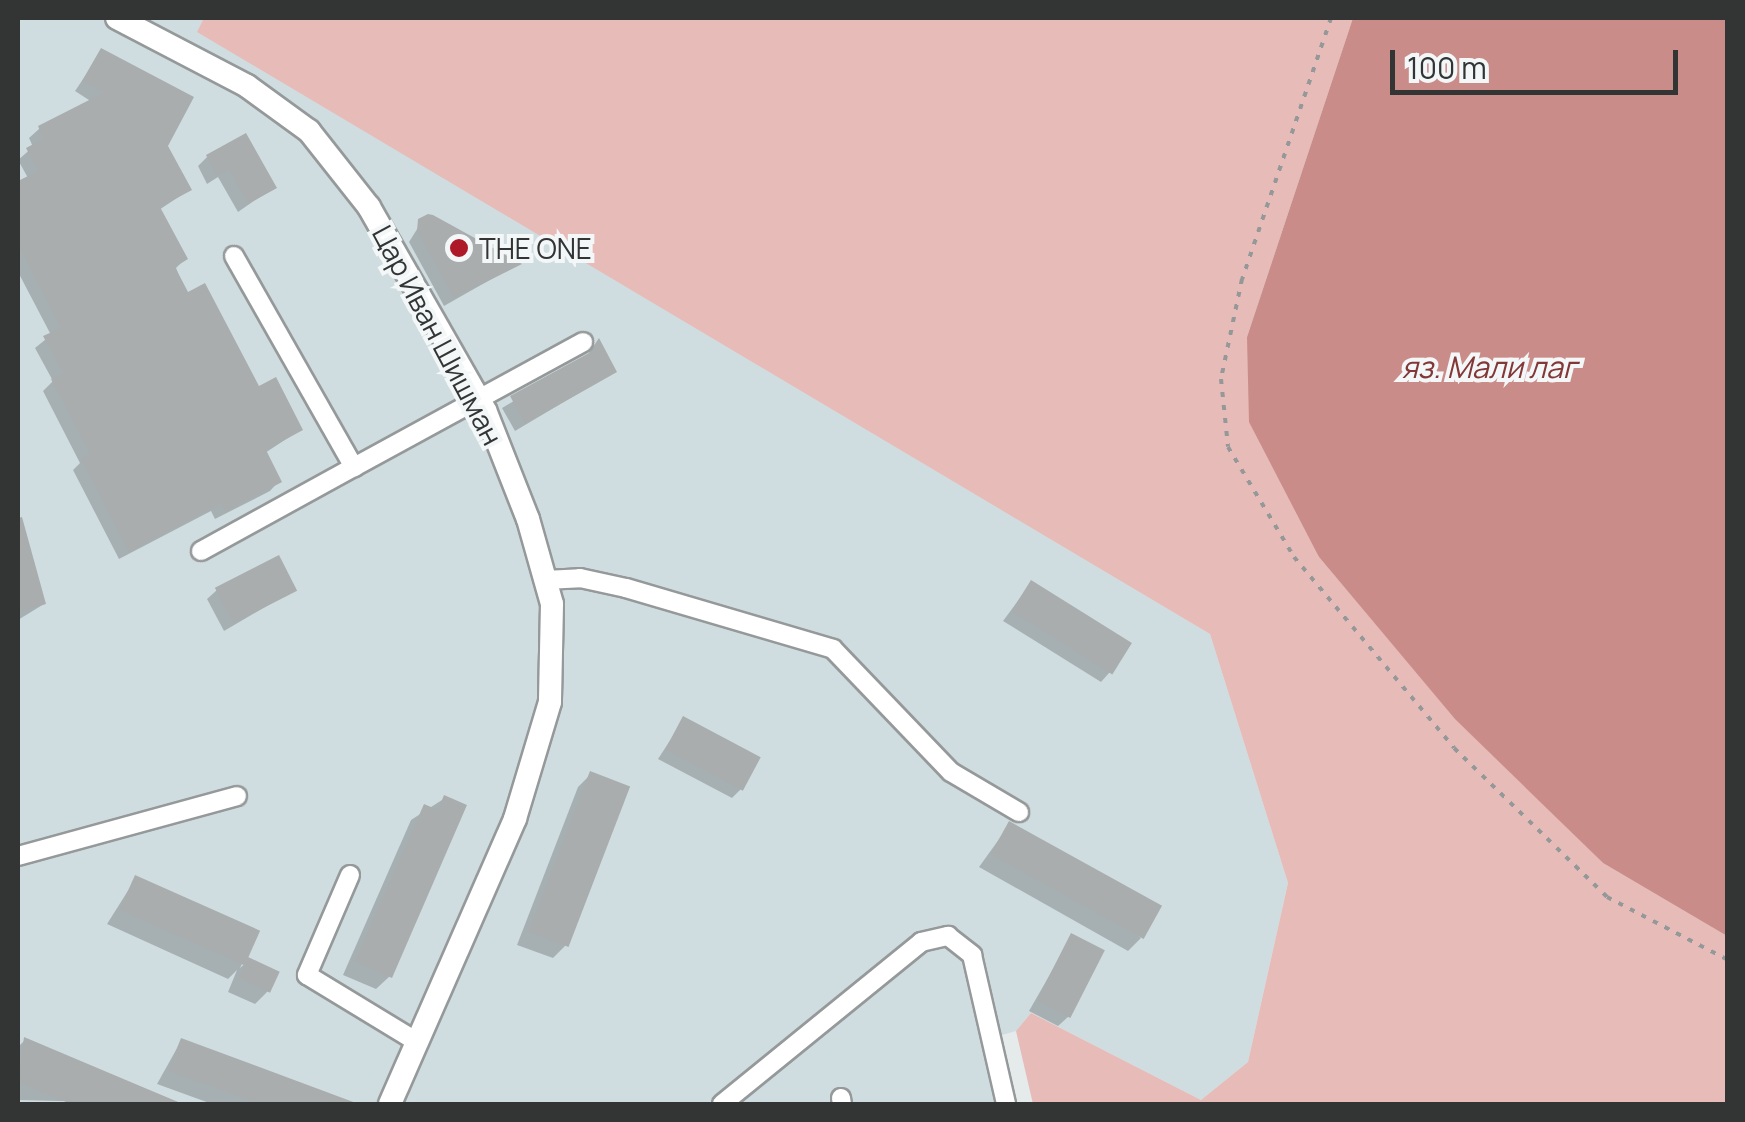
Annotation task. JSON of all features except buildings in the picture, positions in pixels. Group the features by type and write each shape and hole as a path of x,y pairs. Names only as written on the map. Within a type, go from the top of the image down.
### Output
{"main road":[{"name":"Цар Иван Шишман","path":"117,18 246,86 309,131 369,207 478,398 552,604 550,702 515,819 390,1104"}],"street":[{"path":"234,256 354,467"},
{"path":"201,552 583,342"},
{"path":"545,580 580,578 626,588 834,649 950,772 1019,812"},
{"path":"18,856 237,796"},
{"path":"350,875 307,975 417,1042"},
{"path":"722,1104 921,942 948,936 972,955 1006,1104"}],"path":[{"path":"1331,18 1242,280 1220,379 1228,447 1294,558 1454,748 1607,897 1728,960"}],"shaded area":[{"path":"18,18 204,18 198,32 1210,634 1288,883 1248,1062 1201,1100 1031,1013 1016,1031 991,1038 1006,1104 18,1104"},
{"path":"204,18 1353,18 1247,337 1319,557 1455,718 1603,863 1727,936 1727,1104 1033,1104 1016,1031 1031,1013 1201,1100 1248,1062 1288,883 1210,634 197,32"}],"water":[{"name":"яз. Мали лаг","path":"1353,18 1727,18 1727,936 1603,863 1455,719 1319,557 1249,422 1247,337"}],"place":[{"name":"THE ONE","path":"459,248"}]}
